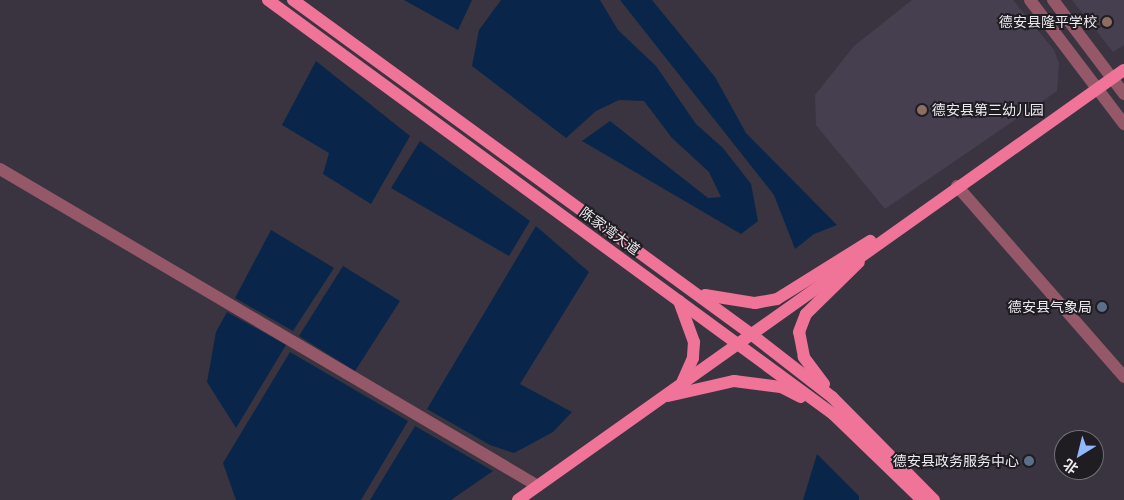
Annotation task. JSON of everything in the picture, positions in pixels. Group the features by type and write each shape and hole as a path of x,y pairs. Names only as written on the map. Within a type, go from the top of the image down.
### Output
{"main road":[{"name":"陈家湾大道","path":"268,0 833,414 922,500"},
{"name":"陈家湾大道","path":"293,0 752,334 832,397 934,500"},
{"path":"518,500 752,334 892,230 1124,70"},
{"path":"696,292 722,300 777,298 852,248 892,230"},
{"path":"832,397 804,357 799,332 806,314 892,230"},
{"path":"678,299 694,342 693,358 681,384"},
{"path":"661,398 734,381 764,383 833,414"}],"street":[{"path":"1030,0 1124,124"},
{"path":"1053,0 1124,94"},
{"path":"0,169 538,486"},
{"path":"957,186 1124,377"}],"shaded area":[{"name":"德安县第三幼儿园","path":"912,0 1013,0 1054,50 1059,63 1057,91 885,209 816,125 815,95 854,46"},
{"name":"德安县隆平学校","path":"1072,0 1124,0 1124,45 1113,52"}],"water":[{"path":"404,0 472,0 458,30"},
{"path":"501,0 600,0 618,30 656,66 696,124 723,148 751,184 758,221 741,234 582,141 610,121 708,198 721,197 709,172 672,138 644,101 619,100 596,111 566,138 472,66 479,30"},
{"path":"620,0 652,0 715,77 746,133 837,225 814,234 795,249 774,195"},
{"path":"316,61 410,136 371,204 323,174 329,153 282,125"},
{"path":"420,141 530,221 509,256 391,188"},
{"path":"536,226 589,272 520,384 572,412 553,432 514,453 490,445 427,409"},
{"path":"271,230 334,268 293,331 235,298"},
{"path":"343,266 400,301 355,371 299,336"},
{"path":"227,312 286,345 236,428 207,382 216,332"},
{"path":"290,352 408,421 361,500 236,500 223,463"},
{"path":"415,426 493,471 451,500 370,500"},
{"path":"817,454 859,496 859,500 803,500"}],"place":[{"name":"德安县隆平学校","path":"1107,22"},
{"name":"德安县第三幼儿园","path":"922,110"},
{"name":"德安县气象局","path":"1102,307"},
{"name":"德安县政务服务中心","path":"1029,461"}]}
